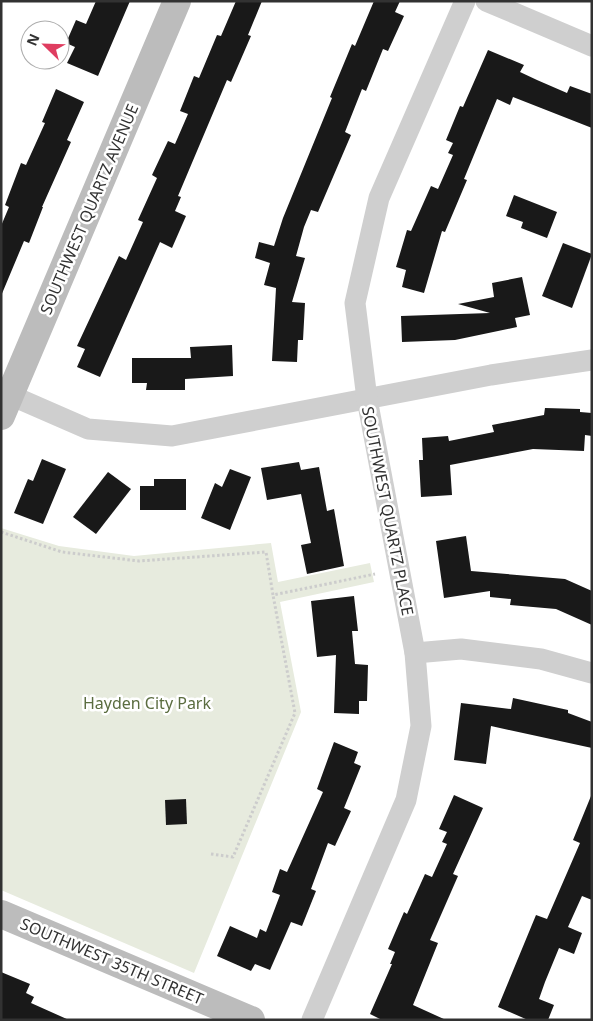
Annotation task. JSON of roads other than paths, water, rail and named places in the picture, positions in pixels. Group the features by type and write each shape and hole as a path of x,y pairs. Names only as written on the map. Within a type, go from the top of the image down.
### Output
{"street":[{"name":"SOUTHWEST QUARTZ AVENUE","path":"4,400 177,1"},
{"name":"SOUTHWEST QUARTZ PLACE","path":"312,1020 406,800 421,726 415,653 367,399 355,303 380,198 465,1"},
{"path":"486,1 592,46"},
{"path":"4,400 88,429 172,436 490,375 592,360"},
{"path":"415,653 461,649 540,659 592,673"},
{"name":"SOUTHWEST 35TH STREET","path":"1,914 251,1020"}],"park label":[{"name":"Hayden City Park","path":"147,703"}]}
